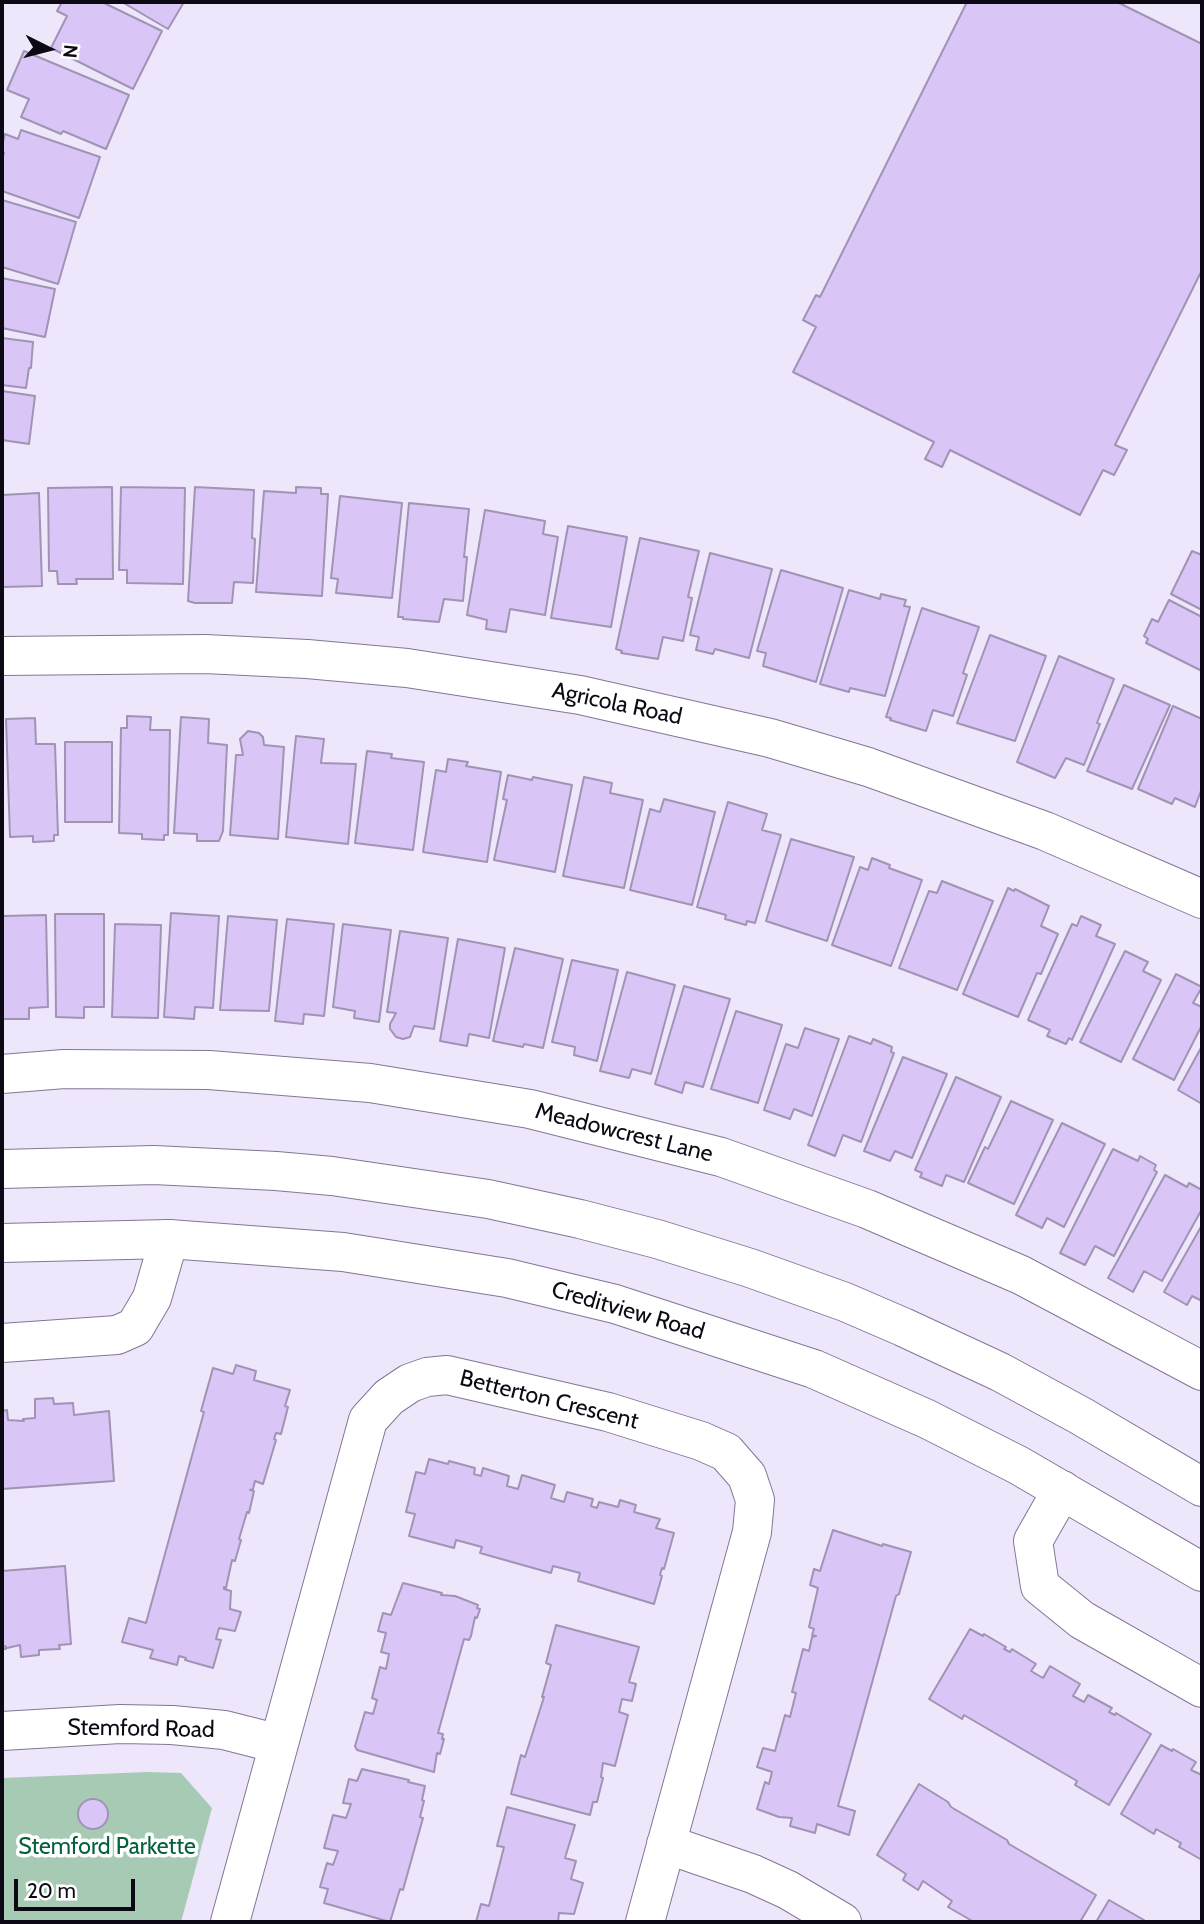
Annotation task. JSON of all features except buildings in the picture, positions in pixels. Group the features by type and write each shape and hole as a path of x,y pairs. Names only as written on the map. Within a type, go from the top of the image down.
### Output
{"street":[{"name":"Agricola Road","path":"2,656 205,654 306,659 407,668 580,695 770,738 868,767 1045,831 1202,899"},
{"name":"Meadowcrest Lane","path":"2,1074 64,1069 209,1070 370,1083 530,1109 721,1157 867,1209 1021,1275 1202,1371"},
{"path":"2,1169 154,1165 304,1174 488,1199 657,1238 750,1268 903,1326 1070,1409 1202,1487"},
{"path":"2,1343 117,1335 135,1328 152,1298 169,1239"},
{"name":"Creditview Road","path":"2,1243 169,1239 289,1246 398,1259 507,1278 615,1304 814,1369 928,1419 1062,1490 1202,1572"},
{"name":"Betterton Crescent","path":"230,1922 368,1420 389,1397 418,1380 447,1375 608,1412 701,1441 726,1452 747,1476 754,1500 752,1532 645,1922"},
{"path":"1062,1490 1033,1541 1041,1586 1082,1620 1202,1688"},
{"name":"Stemford Road","path":"2,1731 120,1724 172,1725 224,1730 279,1744"},
{"path":"666,1844 753,1874 788,1890 842,1922"}],"green space":[{"name":"Stemford Parkette","path":"181,1773 212,1808 181,1922 2,1922 2,1778"}]}
